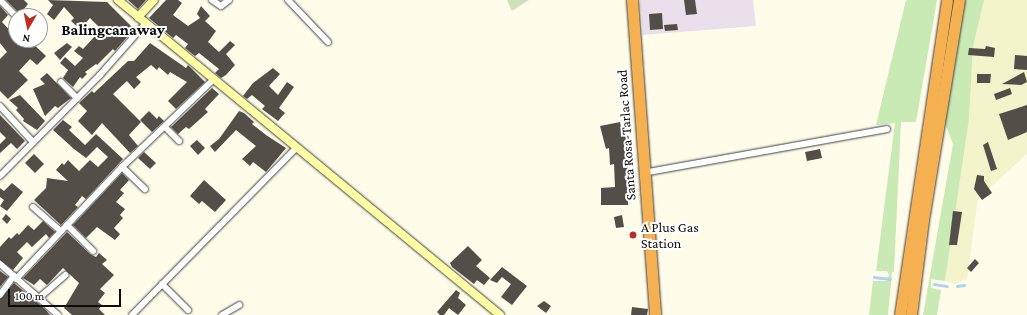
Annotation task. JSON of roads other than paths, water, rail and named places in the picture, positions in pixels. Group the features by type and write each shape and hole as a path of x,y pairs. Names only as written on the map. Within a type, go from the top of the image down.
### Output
{"highway":[{"name":"Santa Rosa-Tarlac Road","path":"632,0 643,173 656,315"},
{"path":"911,315 947,0"},
{"path":"900,315 934,114 959,0"}],"street":[{"path":"0,0 8,8"},
{"path":"118,0 145,24 297,147 500,315"},
{"path":"138,17 154,0"},
{"path":"212,0 221,6 229,0"},
{"path":"288,0 328,42"},
{"path":"0,176 77,98 145,24"},
{"path":"0,295 122,167 165,128 213,80"},
{"path":"61,82 77,98"},
{"path":"0,106 33,142"},
{"path":"165,128 179,142"},
{"path":"643,173 887,129"},
{"path":"132,315 297,147"},
{"path":"122,167 145,189"},
{"path":"33,207 62,231"},
{"path":"67,225 93,251"},
{"path":"0,264 58,315"},
{"path":"39,298 65,275"},
{"path":"162,284 188,310"},
{"path":"222,315 239,305"}],"waterway":[{"path":"874,277 890,279"},
{"path":"934,284 947,286"},
{"path":"957,286 964,285"}],"place":[{"name":"A Plus Gas Station","path":"633,235"}],"district":[{"name":"Balingcanaway","path":"113,30"}]}
